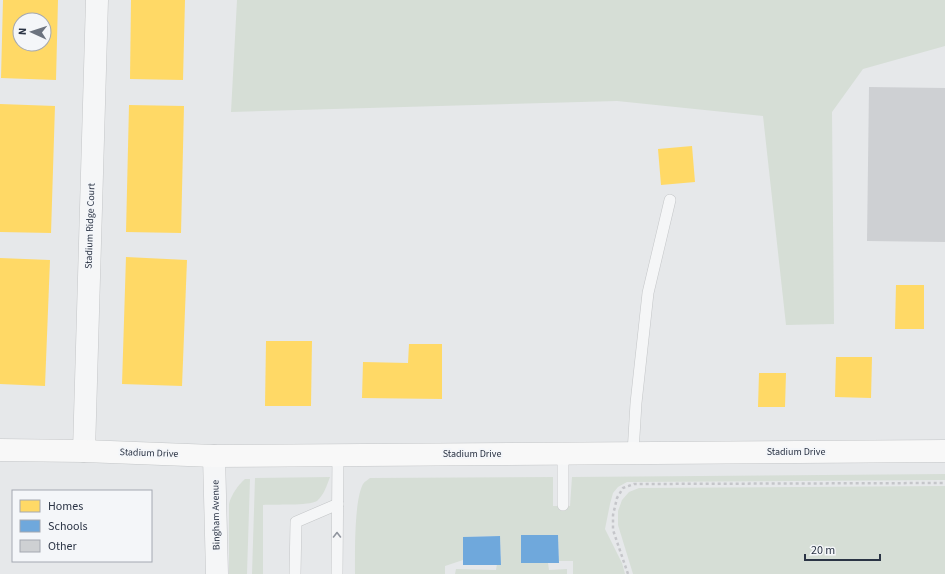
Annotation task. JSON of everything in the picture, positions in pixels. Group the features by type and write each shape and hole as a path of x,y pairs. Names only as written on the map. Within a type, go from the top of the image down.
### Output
{"street":[{"name":"Stadium Ridge Court","path":"84,451 97,0"},
{"name":"Stadium Drive","path":"0,450 84,451 214,456 945,451"},
{"name":"Bingham Avenue","path":"214,456 217,574"}],"lane":[{"path":"633,453 639,374 648,293 670,200"},
{"path":"563,453 563,505"},
{"path":"337,574 338,455"},
{"path":"295,574 296,522 338,504"}],"path":[{"path":"628,574 613,530 613,515 617,498 622,488 634,484 945,483"}],"shaded area":[{"path":"237,0 945,0 945,46 863,69 832,112 834,324 786,325 763,116 617,101 231,112"},
{"path":"945,474 945,480 627,482 618,487 613,493 605,529 622,563 625,574 573,574 573,561 559,561 558,535 521,535 521,563 548,563 549,570 567,569 567,574 455,574 456,569 496,570 497,564 501,564 500,536 463,537 463,560 445,566 445,574 355,574 358,502 363,484 370,478 553,477 553,506 570,506 572,477"},
{"path":"330,477 323,493 317,501 313,503 263,505 263,574 252,574 255,478"},
{"path":"245,479 250,479 247,574 229,574 229,504 235,490"},
{"path":"945,486 945,574 633,574 618,525 618,511 622,500 629,492 639,488"}],"building: Homes":[{"path":"3,0 58,0 56,80 1,78"},
{"path":"131,0 185,0 183,80 130,79"},
{"path":"0,104 55,106 51,233 0,232"},
{"path":"129,105 184,106 181,233 126,232"},
{"path":"692,146 695,182 661,185 658,149"},
{"path":"126,257 187,260 182,386 122,384"},
{"path":"0,258 50,260 45,386 0,384"},
{"path":"896,285 924,285 924,329 895,329"},
{"path":"266,341 312,341 311,406 265,406"},
{"path":"409,344 442,344 442,399 362,398 363,362 408,363"},
{"path":"836,357 872,357 871,398 835,397"},
{"path":"759,373 786,373 785,407 758,407"}],"building: Schools":[{"path":"521,535 558,535 559,563 521,563"},
{"path":"500,536 501,565 463,565 463,537"}],"building: Other":[{"path":"869,87 945,88 945,242 867,241"}]}
